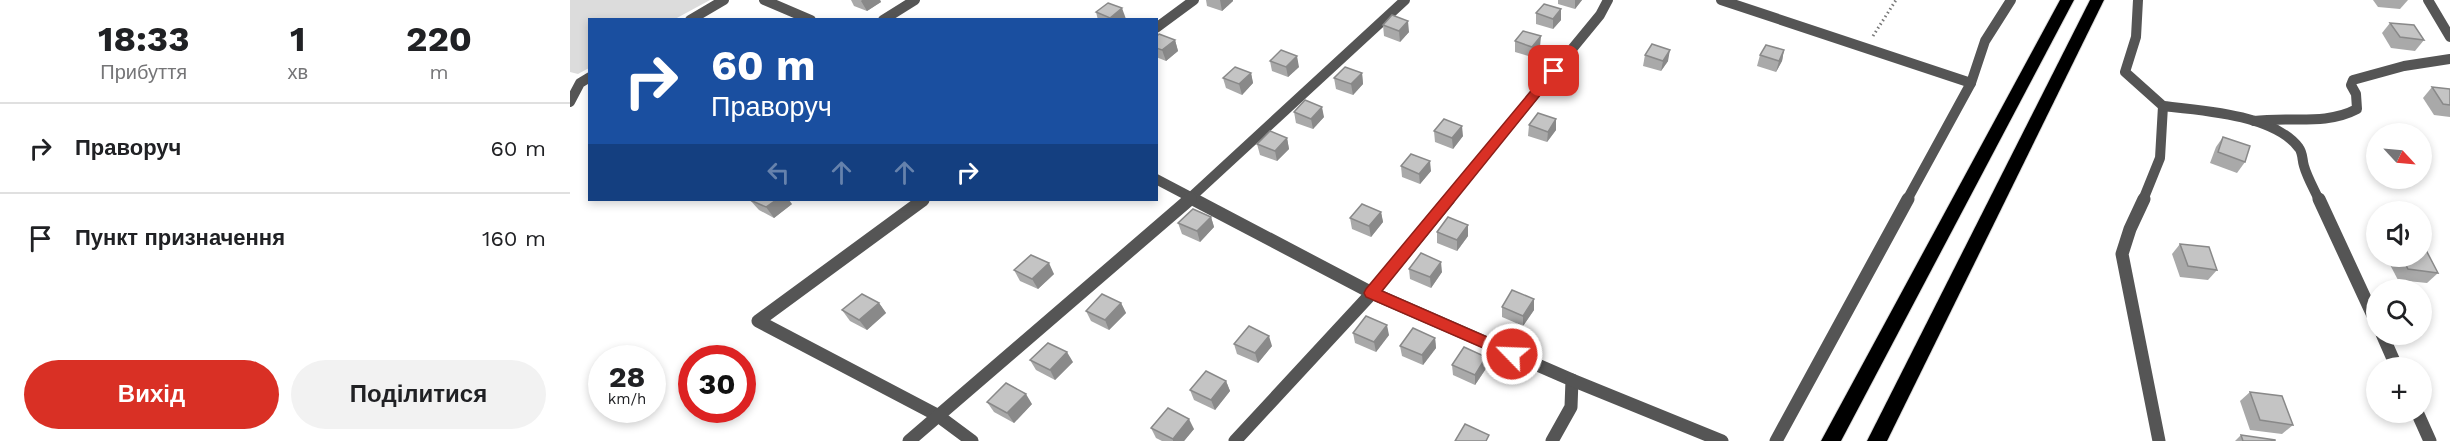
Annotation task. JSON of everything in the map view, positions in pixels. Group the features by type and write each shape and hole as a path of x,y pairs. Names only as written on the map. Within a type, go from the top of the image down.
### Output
{"highway":[{"path":"1831,441 2067,0"},
{"path":"1876,441 2097,0"}],"street":[{"path":"693,18 724,0"},
{"path":"764,0 806,18"},
{"path":"886,18 915,0"},
{"path":"1158,27 1194,0"},
{"path":"909,441 1193,196 1405,0"},
{"path":"1235,441 1372,293 1600,15 1608,0"},
{"path":"1721,0 1971,83"},
{"path":"1776,441 1971,83 1985,40 2011,0"},
{"path":"2138,0 2136,37 2126,72 2163,106 2250,121 2287,136 2301,149 2304,167 2366,300"},
{"path":"2428,0 2450,37"},
{"path":"2250,121 2274,117 2345,117 2357,108 2356,94 2351,85 2353,80 2404,66 2450,59"},
{"path":"570,102 580,80"},
{"path":"2159,441 2122,254 2126,234 2160,160 2163,106"},
{"path":"1158,179 1372,293 1572,380 1722,441"},
{"path":"922,201 758,321 937,415 972,441"},
{"path":"1552,441 1571,407 1572,380"},
{"path":"2422,423 2430,441"}],"path":[{"path":"1866,49 1896,0"}],"shaded area":[{"path":"570,0 710,0 677,18 588,18 588,69 578,74 570,72"}],"building":[{"path":"1108,3 1122,8 1110,18 1096,12"},
{"path":"1544,4 1561,9 1553,19 1536,13"},
{"path":"1392,15 1408,21 1399,31 1383,25"},
{"path":"2390,23 2414,25 2424,40 2400,37"},
{"path":"1523,31 1541,36 1532,47 1515,41"},
{"path":"1158,35 1175,40 1162,50 1158,49"},
{"path":"1652,44 1670,50 1663,61 1645,55"},
{"path":"1766,45 1784,50 1779,61 1760,55"},
{"path":"1281,50 1297,56 1286,67 1270,61"},
{"path":"1235,67 1251,73 1239,84 1223,78"},
{"path":"1345,67 1362,73 1351,84 1334,78"},
{"path":"2432,87 2450,89 2450,105 2443,104"},
{"path":"1305,100 1322,107 1311,119 1294,112"},
{"path":"1538,113 1556,119 1548,132 1529,125"},
{"path":"1444,119 1462,126 1452,138 1434,131"},
{"path":"1270,131 1287,138 1275,151 1257,144"},
{"path":"2223,137 2250,146 2245,162 2218,152"},
{"path":"1411,154 1430,161 1419,174 1401,166"},
{"path":"752,201 775,201 766,207"},
{"path":"1362,204 1381,212 1369,226 1350,218"},
{"path":"1193,209 1211,217 1197,231 1178,223"},
{"path":"1448,217 1468,225 1457,240 1437,232"},
{"path":"2180,244 2209,247 2217,270 2188,266"},
{"path":"1421,253 1441,262 1430,277 1409,269"},
{"path":"1031,255 1049,263 1032,279 1014,270"},
{"path":"2432,262 2438,273 2407,267 2432,267"},
{"path":"1512,290 1534,299 1523,316 1502,307"},
{"path":"862,294 879,303 859,320 842,310"},
{"path":"1102,294 1121,303 1105,320 1086,311"},
{"path":"1366,316 1387,325 1374,342 1353,333"},
{"path":"1249,326 1269,336 1255,353 1234,344"},
{"path":"1413,328 1435,338 1422,355 1400,346"},
{"path":"1048,343 1067,352 1050,370 1030,360"},
{"path":"1464,347 1486,357 1475,375 1452,365"},
{"path":"1206,371 1226,381 1211,400 1190,390"},
{"path":"1006,383 1026,394 1007,413 987,402"},
{"path":"2250,392 2282,396 2293,425 2260,420"},
{"path":"1168,408 1189,419 1173,439 1151,428"},
{"path":"1465,424 1489,435 1486,441 1455,441"},
{"path":"2241,435 2275,440 2275,441 2243,441"}],"route":[{"path":"1512,354 1372,293 1554,71"}]}
